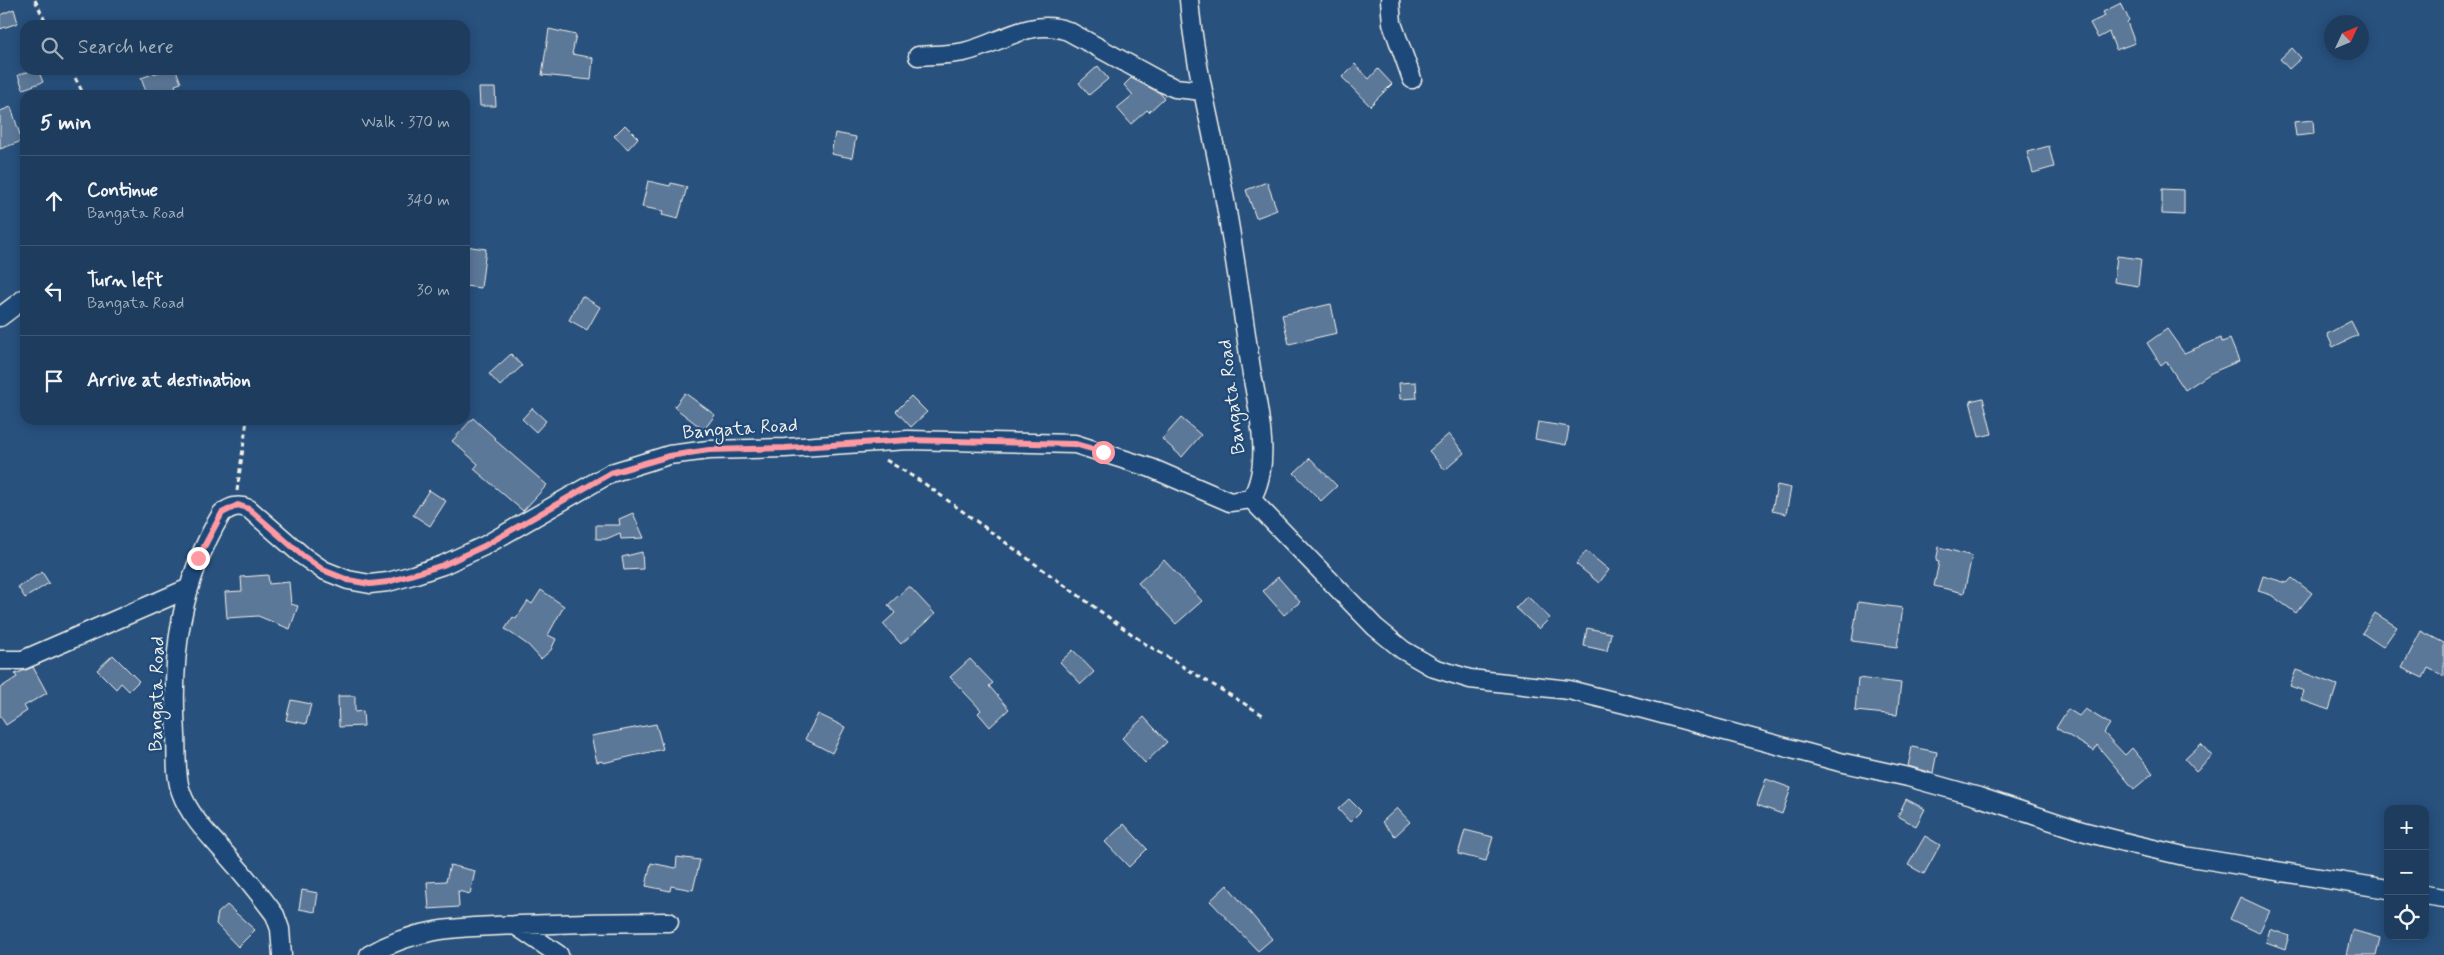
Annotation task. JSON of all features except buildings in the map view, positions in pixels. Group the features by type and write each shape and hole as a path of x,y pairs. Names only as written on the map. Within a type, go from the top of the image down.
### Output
{"street":[{"name":"Bangata Road","path":"282,955 280,929 275,915 194,817 181,792 175,714 175,664 180,624 187,589 198,558 222,513 234,506 238,505 249,509 303,556 323,570 348,580 370,584 388,582 413,575 476,550 611,473 669,456 709,450 785,448 908,440 1075,444 1151,468 1230,502 1251,499 1260,478 1262,436 1228,217 1191,28 1189,0"},
{"path":"1390,0 1392,23 1412,79"},
{"path":"918,56 964,52 1026,30 1054,26 1068,31 1163,83 1175,88 1203,91"},
{"path":"0,317 20,302"},
{"path":"1251,499 1375,627 1403,650 1434,668 1470,679 1570,690 1840,762 1908,777 2013,808 2082,831 2132,844 2184,856 2384,888"},
{"path":"0,660 23,660 187,589"},
{"path":"2429,896 2444,898"},
{"path":"369,955 390,942 445,928 669,922"},
{"path":"515,925 559,955"}],"path":[{"path":"35,0 45,20"},
{"path":"74,75 81,90"},
{"path":"234,506 246,425"},
{"path":"883,458 925,484 1144,643 1263,715"}],"route":[{"path":"198,558 222,513 238,505 249,509 303,556 323,570 348,580 370,584 388,582 443,565 484,546 611,473 669,456 709,450 785,448 908,440 1075,444 1103,452"}]}
